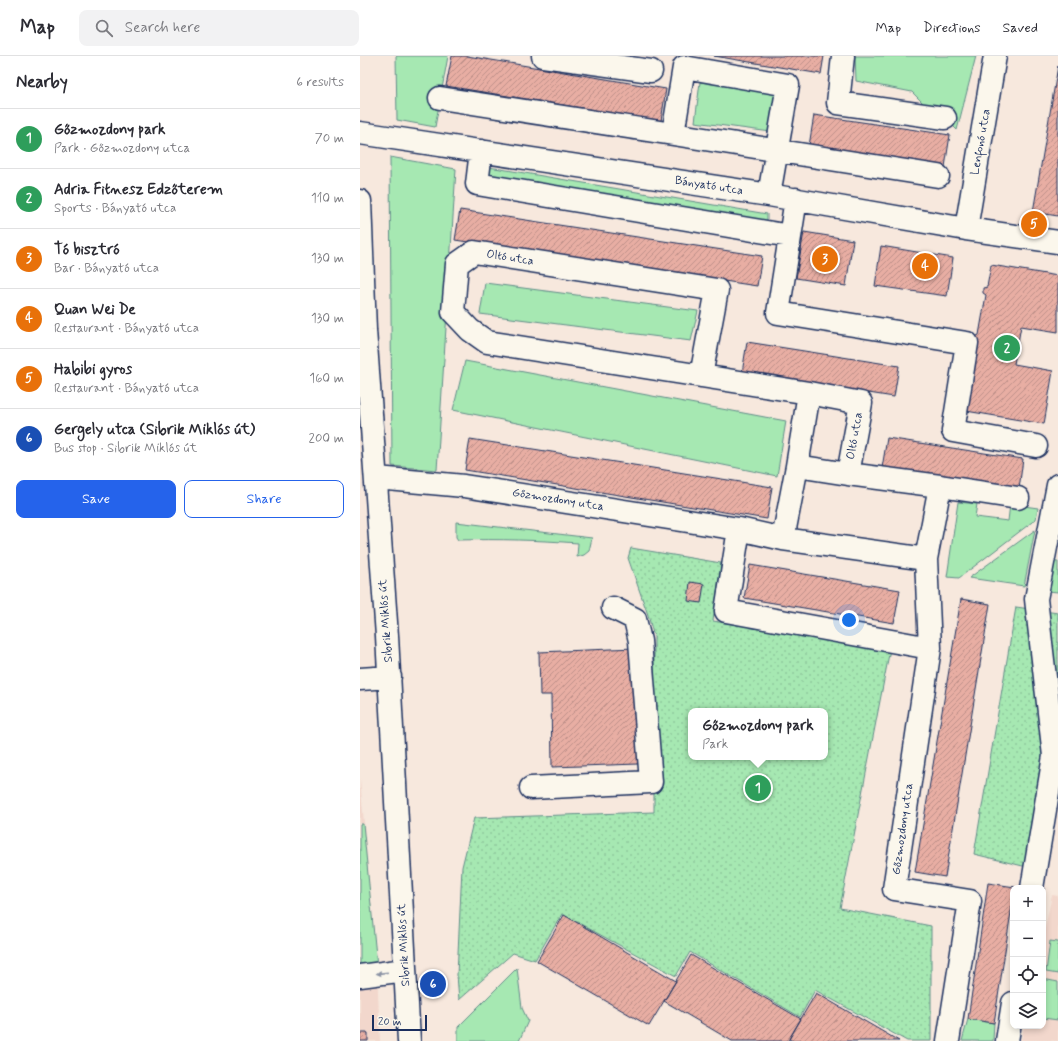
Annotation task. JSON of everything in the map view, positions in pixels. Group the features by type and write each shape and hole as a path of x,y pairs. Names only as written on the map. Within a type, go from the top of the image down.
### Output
{"street":[{"path":"543,56 651,72"},
{"path":"843,56 838,103 945,118"},
{"name":"Lenfonó utca","path":"966,228 995,56"},
{"path":"673,134 684,67 788,85 769,195"},
{"path":"440,98 938,176"},
{"name":"Bányató utca","path":"360,133 796,199 1058,242"},
{"path":"481,151 477,184 790,236"},
{"path":"796,199 778,313 967,343 954,431 1036,446"},
{"name":"Sibrik Miklós út","path":"360,201 363,331 376,478 390,677 410,1041"},
{"name":"Oltó utca","path":"701,376 717,290 474,252 457,264 453,312 470,330 487,342 701,376 809,393 861,403 848,474"},
{"path":"783,538 809,393"},
{"name":"Oltó utca","path":"797,466 1018,498"},
{"name":"Gőzmozdony utca","path":"376,478 464,486 739,529 783,538 926,559 930,648 894,889 970,901 948,1041"},
{"path":"1032,885 1054,756 1036,599 1058,485"},
{"path":"926,559 940,486"},
{"path":"739,529 726,611 930,648"},
{"path":"531,788 651,782 640,641 635,619 612,608"},
{"path":"360,680 390,677"},
{"path":"360,976 405,970"},
{"path":"1007,1041 1010,1022"}],"shaded area":[{"path":"360,779 377,966 380,1041 360,1041"},
{"path":"1052,895 1058,896 1058,1041 1021,1040 1023,1029 1046,1029 1046,923"}],"green space":[{"path":"396,56 448,56 435,127 397,120"},
{"path":"855,56 976,56 957,130 945,118 928,108 912,92 856,81"},
{"path":"700,82 777,93 771,132 695,122"},
{"path":"390,157 456,169 437,470 392,466"},
{"path":"489,167 767,214 767,226 486,184"},
{"path":"485,283 698,311 691,341 480,314"},
{"path":"465,361 786,421 777,476 453,410"},
{"path":"958,502 977,504 975,517 1008,521 1010,504 1038,508 1036,519 959,578 947,577"},
{"path":"456,522 592,538 589,551 584,555 577,557 578,543 518,540 458,540 456,537"},
{"path":"1035,530 1024,586 969,578"},
{"path":"631,548 721,563 713,621 890,649 840,908 931,926 931,1041 907,1041 815,990 800,1017 690,952 676,976 562,914 535,960 513,953 459,1000 457,975 462,867 474,818 654,812 654,637 628,558"},
{"path":"1048,561 1058,562 1058,592 1048,591"},
{"path":"1016,607 1058,613 1058,729 1035,869 974,854"},
{"path":"360,824 363,824 377,966 360,967"},
{"path":"1050,941 1058,942 1058,974 1046,972"},
{"path":"517,968 522,1008 528,1021 519,1041 458,1041 458,1027"},
{"path":"1046,980 1058,982 1058,1020 1046,1018"},
{"path":"968,1019 994,1023 993,1041 962,1041"}],"building":[{"path":"452,56 467,56 666,89 661,121 446,86"},
{"path":"714,56 824,56 821,74"},
{"path":"1058,66 1058,216 1033,212"},
{"path":"814,115 950,135 945,167 809,146"},
{"path":"460,210 762,256 757,286 455,240"},
{"path":"804,232 853,240 846,286 796,278"},
{"path":"881,246 953,258 947,296 875,286"},
{"path":"991,265 1058,276 1058,332 1021,326 1014,364 1053,371 1044,424 966,411 975,337 979,335 986,295 983,293 983,288 987,287"},
{"path":"747,342 899,366 894,397 742,373"},
{"path":"887,438 1023,459 1019,489 882,468"},
{"path":"470,439 772,487 767,519 465,470"},
{"path":"750,565 900,590 894,623 744,598"},
{"path":"690,582 704,584 701,603 688,601"},
{"path":"961,599 990,604 945,877 915,872"},
{"path":"635,648 638,764 552,767 551,695 540,695 539,652"},
{"path":"988,883 1010,886 1010,919 994,1023 968,1019"},
{"path":"564,915 676,981 649,1026 537,961"},
{"path":"691,955 801,1019 788,1041 732,1041 664,1001"},
{"path":"816,993 899,1041 793,1041 789,1039"},
{"path":"360,1033 368,1033 368,1041 360,1041"}],"place":[{"name":"Habibi gyros","path":"1034,224"},
{"name":"Tó bisztró","path":"825,259"},
{"name":"Quan Wei De","path":"925,266"},
{"name":"Adria Fitnesz Edzőterem","path":"1007,348"},
{"name":"Gőzmozdony park","path":"758,788"},
{"name":"Gergely utca (Sibrik Miklós út)","path":"433,984"}]}
